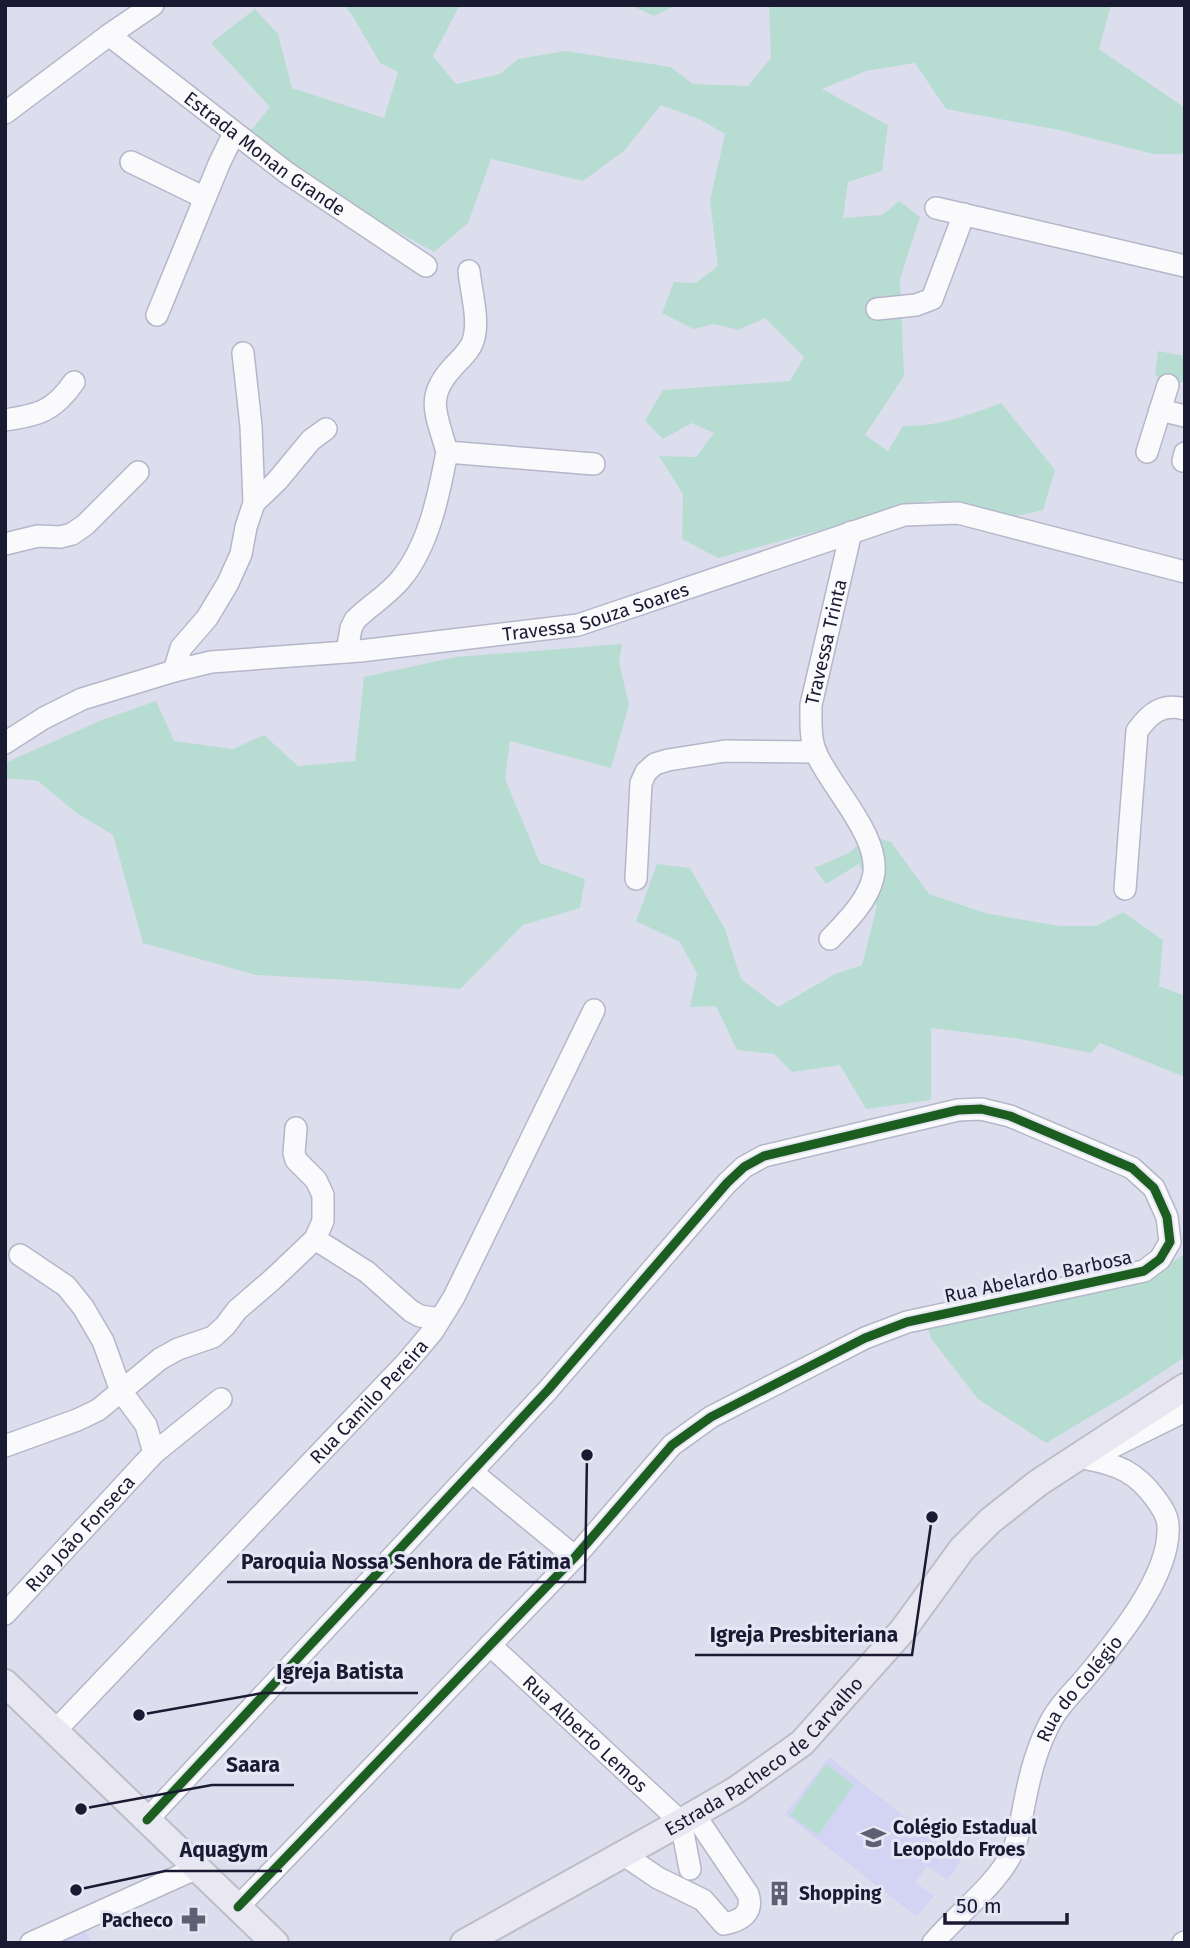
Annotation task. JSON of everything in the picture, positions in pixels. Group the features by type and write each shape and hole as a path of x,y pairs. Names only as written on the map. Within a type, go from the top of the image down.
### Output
{"main road":[{"name":"Estrada Pacheco de Carvalho","path":"472,1940 687,1818 803,1743 903,1630 962,1549 990,1521 1056,1471 1185,1387"},
{"path":"5,1683 275,1943"}],"street":[{"path":"5,113 153,5"},
{"name":"Estrada Monan Grande","path":"109,35 287,173 426,266"},
{"path":"157,315 234,134"},
{"path":"131,162 205,198"},
{"path":"936,208 1185,266"},
{"path":"877,309 916,305 932,299 964,214"},
{"path":"347,652 355,620 399,582 414,562 427,528 447,452 436,411 435,394 440,383 470,348 474,339 469,271"},
{"path":"174,671 181,648 207,618 229,583 241,554 254,503 251,426 243,353"},
{"path":"5,420 31,416 52,407 62,400 74,382"},
{"path":"1147,452 1168,385"},
{"path":"1160,410 1185,416"},
{"path":"254,503 277,481 311,440 326,429"},
{"path":"447,452 594,464"},
{"path":"5,544 38,536 60,537 72,534 85,525 138,472"},
{"name":"Travessa Souza Soares","path":"5,743 44,718 82,699 174,671 211,662 347,652 578,625 904,515 958,513 1185,572"},
{"name":"Travessa Trinta","path":"816,752 811,728 811,705 851,532"},
{"path":"1125,889 1137,731 1147,716 1162,708 1185,709"},
{"path":"636,879 641,783 646,772 655,764 725,751 816,752 869,842 875,861 872,881 853,914 830,939"},
{"name":"Rua Camilo Pereira","path":"55,1731 406,1363 440,1319 478,1250 594,1010"},
{"name":"Rua Abelardo Barbosa","path":"472,1472 548,1390 727,1183 744,1167 764,1156 958,1110 981,1109 1010,1116 1132,1168 1154,1188 1167,1216 1170,1242 1160,1259 1144,1271 908,1322 865,1338 711,1417 672,1445 575,1557"},
{"path":"5,1446 99,1410 169,1354 213,1337 226,1326 237,1310 315,1239 323,1221 323,1195 316,1180 296,1160 296,1128"},
{"path":"315,1239 367,1272 411,1311 419,1316 440,1319"},
{"path":"20,1255 66,1286 83,1307 103,1341 121,1391 146,1425 154,1452"},
{"name":"Rua João Fonseca","path":"5,1614 154,1452 221,1399"},
{"path":"1056,1471 1088,1459 1185,1411"},
{"name":"Rua do Colégio","path":"933,1943 1006,1864 1017,1840 1036,1753 1046,1730 1060,1706 1129,1622 1153,1584 1163,1555 1168,1525 1161,1506 1153,1495 1115,1464 1088,1459"},
{"path":"148,1820 472,1472 575,1557 238,1908"},
{"name":"Rua Alberto Lemos","path":"490,1645 687,1818 719,1850 748,1894 751,1902 749,1912 724,1924 703,1900 669,1883"},
{"path":"687,1818 690,1869"},
{"path":"624,1855 669,1883 719,1850"},
{"path":"31,1943 197,1868"}],"shaded area":[{"name":"Colégio Estadual Leopoldo Froes","path":"829,1757 961,1861 947,1880 927,1866 915,1882 934,1896 917,1917 785,1814"},
{"path":"86,1930 91,1943 57,1943"}],"green space":[{"path":"344,5 460,5 433,56 456,84 500,74 518,59 565,51 671,67 693,84 748,86 771,58 769,5 1111,5 1099,49 1185,108 1185,154 1153,154 1059,130 946,109 915,63 866,71 822,89 888,125 882,171 848,182 843,218 882,215 899,201 920,217 900,279 904,376 865,435 888,451 903,426 941,422 1001,403 1055,470 1043,510 1013,517 932,500 718,558 682,539 683,494 659,456 696,457 714,433 692,423 663,439 645,421 663,390 790,381 804,357 765,318 738,330 714,324 693,329 662,313 674,282 696,283 718,266 710,201 725,134 699,119 661,105 624,151 583,181 491,159 468,223 434,252 328,193 248,134 270,107 211,43 255,9 278,34 292,88 384,118 398,72 380,63"},
{"path":"630,5 677,5 654,16"},
{"path":"1158,351 1185,356 1185,383 1155,376"},
{"path":"622,644 619,662 629,705 611,768 510,741 505,779 540,863 585,879 580,908 523,925 460,989 256,975 143,943 113,835 75,812 38,781 5,778 5,763 102,720 156,701 174,741 233,749 264,735 298,766 355,761 364,677 456,657"},
{"path":"870,835 891,842 929,894 985,913 1059,926 1096,926 1123,912 1163,940 1159,986 1185,996 1185,1077 1100,1043 1091,1053 1020,1039 931,1028 931,1100 866,1109 840,1065 792,1072 774,1054 737,1050 716,1006 690,1007 697,974 680,942 636,921 657,864 690,868 725,929 741,979 778,1007 835,974 862,965 877,906 859,864 826,884 814,868 849,853"},
{"path":"1185,1254 1185,1357 1046,1443 978,1399 932,1340 926,1325 1158,1271"},
{"path":"826,1764 854,1785 818,1835 790,1815"}],"cycle path":[{"path":"147,1820 548,1390 727,1183 744,1167 764,1156 958,1110 981,1109 1010,1116 1132,1168 1154,1188 1167,1217 1170,1242 1160,1259 1144,1271 907,1322 865,1338 711,1417 672,1445 575,1557 238,1907"}],"place":[{"name":"Paroquia Nossa Senhora de Fátima","path":"587,1455"},
{"name":"Igreja Presbiteriana","path":"932,1517"},
{"name":"Igreja Batista","path":"139,1715"},
{"name":"Saara","path":"81,1809"},
{"name":"Colégio Estadual Leopoldo Froes","path":"873,1838"},
{"name":"Aquagym","path":"76,1890"},
{"name":"Shopping","path":"779,1893"},
{"name":"Pacheco","path":"193,1920"}]}
